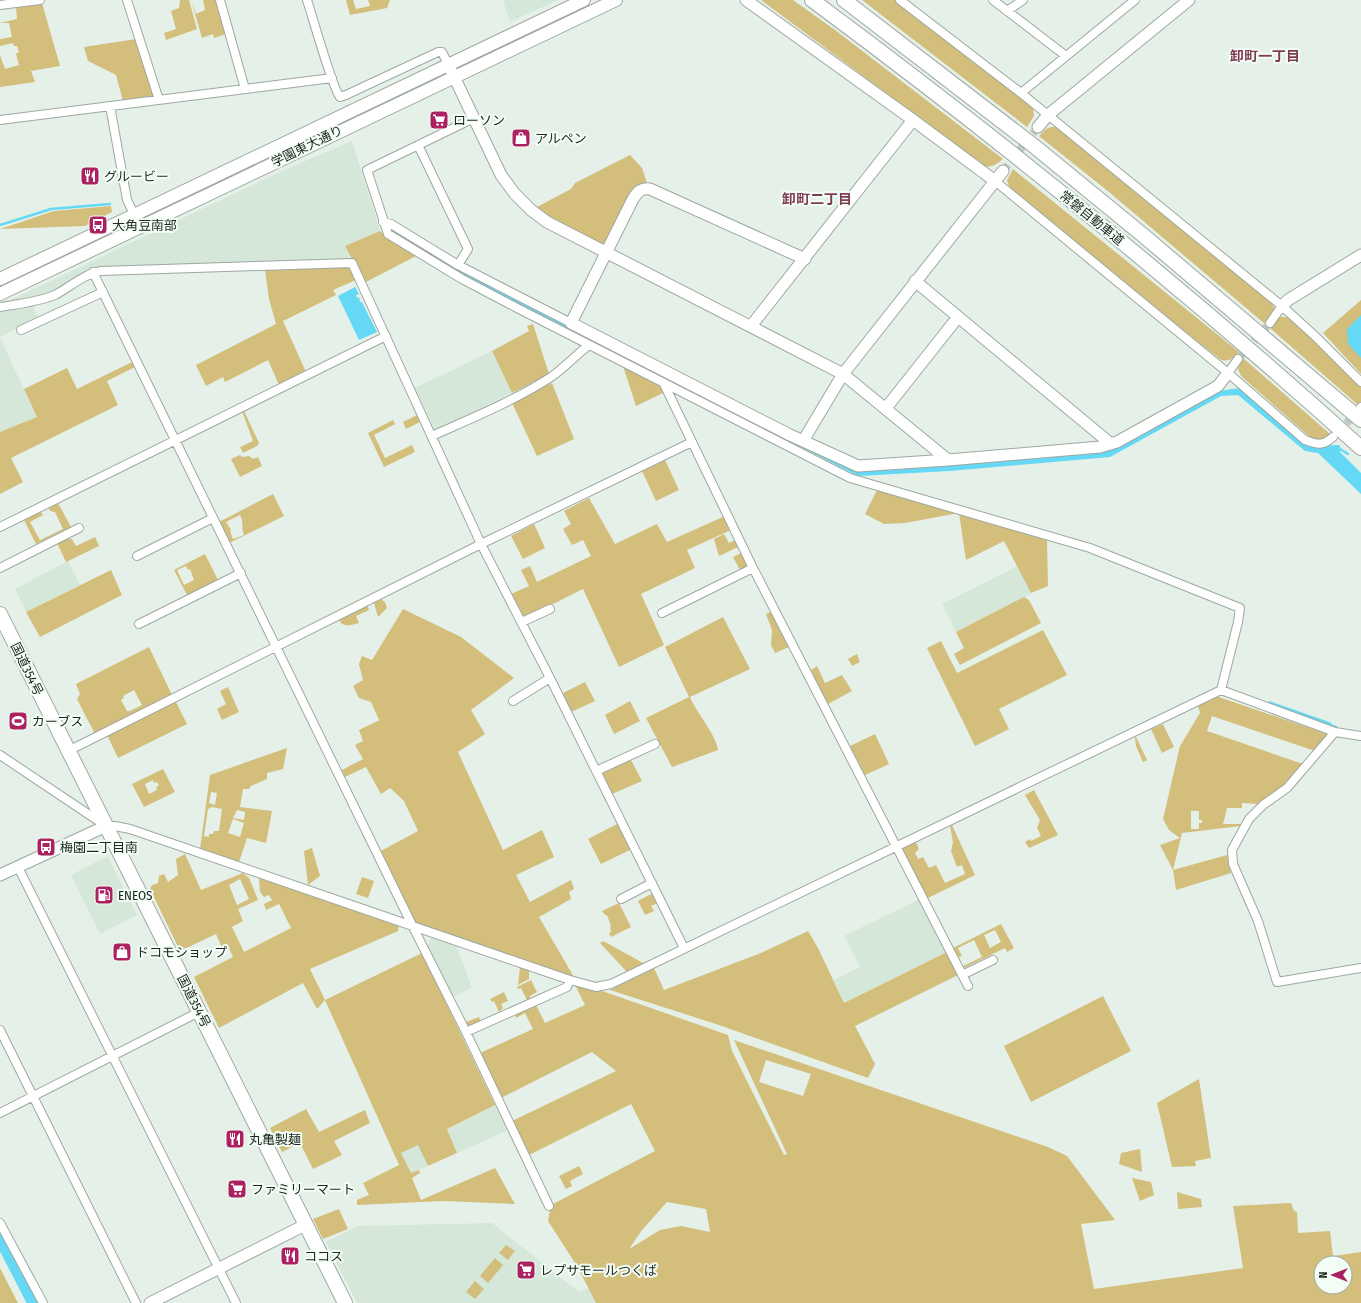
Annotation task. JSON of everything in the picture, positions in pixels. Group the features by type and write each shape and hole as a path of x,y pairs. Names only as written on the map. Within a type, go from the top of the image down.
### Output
{"highway":[{"name":"常磐自動車道","path":"812,0 1025,162 1242,344 1339,435 1361,448"},
{"name":"常磐自動車道","path":"844,0 1034,146 1360,413"},
{"name":"国道354号","path":"0,614 345,1303"}],"main road":[{"name":"学園東大通り","path":"0,279 584,0"},
{"name":"学園東大通り","path":"0,294 616,0"}],"street":[{"path":"0,5 40,0"},
{"path":"127,0 159,100"},
{"path":"220,0 245,89"},
{"path":"307,0 337,94 340,96 346,95 438,52 442,52 501,174 515,194 531,210 547,222 843,374 948,460"},
{"path":"746,0 994,180 1228,373 1306,440 1317,445 1325,444 1339,435"},
{"path":"900,0 1021,93 1282,306 1315,336 1361,382"},
{"path":"993,0 1066,56"},
{"path":"1007,11 1023,0"},
{"path":"1021,93 1135,0"},
{"path":"1038,127 1048,115 1189,0"},
{"path":"559,12 565,25"},
{"path":"0,120 332,78"},
{"path":"110,106 127,200 140,226"},
{"path":"474,118 366,170 388,234 462,279 664,384 850,478 1090,548 1240,608 1238,622 1221,690"},
{"path":"751,326 913,120"},
{"path":"418,145 468,249 458,265"},
{"path":"803,441 843,374 1002,171"},
{"path":"571,323 633,198 638,191 644,189 650,189 805,259"},
{"path":"383,222 391,224 458,265 803,441 858,466 1100,447 1111,444 1218,386 1238,359"},
{"path":"1270,323 1288,300 1361,255"},
{"path":"0,307 25,303 53,295 93,272 352,263 482,544 684,948"},
{"path":"93,272 412,925 466,1032 549,1206"},
{"path":"916,281 1111,444"},
{"path":"21,330 103,292"},
{"path":"886,408 958,317"},
{"path":"0,527 386,336"},
{"path":"432,436 516,397 552,376 589,345"},
{"path":"664,384 754,568 968,986"},
{"path":"68,751 482,544 692,442"},
{"path":"137,556 213,518"},
{"path":"0,568 79,528"},
{"path":"662,613 754,568"},
{"path":"139,624 240,573"},
{"path":"522,622 550,609"},
{"path":"513,701 550,678"},
{"path":"0,875 106,826 115,826 130,829 570,980 596,987 607,986 1221,690 1335,732 1361,736"},
{"path":"1335,732 1287,788 1263,806 1249,819 1232,850 1233,864 1258,920 1277,982 1361,968"},
{"path":"596,771 654,744"},
{"path":"0,754 106,826"},
{"path":"18,867 236,1303"},
{"path":"621,899 652,883"},
{"path":"962,974 993,960"},
{"path":"466,1032 567,988 570,980"},
{"path":"0,1113 199,1012"},
{"path":"0,1030 136,1303"},
{"path":"0,1223 43,1303"},
{"path":"150,1303 305,1225"}],"shaded area":[{"path":"180,0 189,0 197,29 166,40 164,33 176,29 171,11 179,8"},
{"path":"191,0 196,14 205,10 203,0 215,0 226,34 214,38 213,34 202,38"},
{"path":"346,0 353,0 356,9 370,6 368,0 390,0 387,8 350,15"},
{"path":"503,0 558,0 510,22"},
{"path":"761,0 793,0 835,30 1003,159 992,166 984,166"},
{"path":"862,0 895,0 1033,107 1034,116 1027,127"},
{"path":"42,3 60,66 31,71 35,82 0,87 0,55 5,69 19,65 16,54 19,52 17,46 14,46 13,43 0,46 0,39 12,37 9,23 0,23 17,19 16,7 0,8"},
{"path":"136,39 155,94 153,97 123,101 116,75 88,61 84,47"},
{"path":"1057,127 1269,300 1274,307 1274,313 1265,324 1109,192 1039,136 1046,129"},
{"path":"352,141 380,231 345,246 350,259 97,269 51,294 2,304 284,170"},
{"path":"630,155 642,168 648,186 604,248 533,209 571,189 575,183"},
{"path":"1013,169 1239,352 1232,359 1221,360 1188,334 1009,187 1007,180"},
{"path":"111,206 112,212 85,226 0,229 54,211"},
{"path":"380,231 418,255 364,283 345,246"},
{"path":"346,267 350,269 356,280 333,290 336,295 283,321 306,372 279,385 268,360 225,382 223,377 206,386 196,365 276,324 269,299 265,270"},
{"path":"1361,300 1361,374 1323,333"},
{"path":"33,306 38,318 0,337 0,311"},
{"path":"1280,317 1288,317 1291,319 1358,382 1361,386 1361,402 1358,405 1269,327"},
{"path":"533,324 549,374 512,393 492,351 529,331 527,326"},
{"path":"0,338 37,417 0,432"},
{"path":"492,351 512,393 435,430 415,388"},
{"path":"1243,358 1330,434 1321,439 1311,438 1241,376 1238,369"},
{"path":"132,362 135,367 107,381 118,405 11,458 23,482 0,494 0,432 37,417 24,389 67,368 77,389"},
{"path":"623,366 661,386 663,393 636,406"},
{"path":"552,383 574,439 537,456 512,403"},
{"path":"242,411 244,411 259,443 257,446 243,453 240,447 253,441"},
{"path":"417,415 420,422 406,429 403,422"},
{"path":"393,420 395,424 374,435 385,458 412,445 415,452 384,467 368,433"},
{"path":"240,455 242,457 249,456 253,459 258,457 262,466 240,477 231,459"},
{"path":"665,460 679,490 656,501 642,471"},
{"path":"877,490 957,513 905,523 884,524 865,514"},
{"path":"273,494 284,516 229,543 219,522","holes":["240,515 244,535 233,539 231,530 226,522"]},
{"path":"589,498 615,544 657,524 667,542 725,516 731,530 687,550 695,568 641,594 664,645 619,667 583,589 527,617 523,616 511,594 529,586 521,570 530,566 537,582 591,556 583,540 572,545 563,529 571,524 564,511"},
{"path":"58,503 71,527 36,544 24,520 41,512 43,515 30,522 40,540 63,529 55,512 50,511 48,507"},
{"path":"959,514 1047,540 1048,586 1031,593 1004,541 966,560"},
{"path":"534,524 545,548 523,559 511,536"},
{"path":"724,534 729,543 735,540 738,547 719,556 714,539"},
{"path":"95,537 99,546 66,562 57,543 67,539 72,539 76,546"},
{"path":"743,552 748,567 741,572 733,557"},
{"path":"205,554 218,580 187,595 174,570","holes":["186,566 188,570 190,569 194,580 184,585 177,570"]},
{"path":"68,561 80,585 26,612 15,589"},
{"path":"1018,566 1031,594 956,632 942,604"},
{"path":"111,570 122,595 40,637 26,612"},
{"path":"1024,597 1029,600 1041,623 960,665 954,654 964,648 956,632"},
{"path":"381,599 385,602 387,608 378,617 374,603"},
{"path":"367,605 369,610 356,616 359,623 345,625 339,620"},
{"path":"403,609 461,637 514,678 471,710 485,734 458,752 503,850 542,830 554,857 516,875 530,902 571,880 574,889 569,892 571,899 539,917 574,977 414,922 379,852 418,831 404,801 390,788 381,794 366,767 345,777 342,770 363,759 355,745 363,741 359,730 384,718 379,720 371,702 359,698 353,686 363,680 359,664 362,656 372,660"},
{"path":"772,611 789,647 775,653 771,645 772,630 766,614"},
{"path":"723,617 750,669 690,697 714,738 718,750 672,767 646,718 689,697 665,647"},
{"path":"1043,630 1067,675 999,709 1009,729 975,746 927,648 941,641 957,673"},
{"path":"149,647 172,695 95,734 77,699 80,694 76,684","holes":["134,690 142,705 127,711 121,700 124,698 123,696"]},
{"path":"857,654 860,662 852,666 848,659"},
{"path":"817,666 825,683 842,675 852,691 828,704 810,671"},
{"path":"585,682 595,701 571,712 563,693"},
{"path":"228,687 239,712 222,720 217,709 226,704 220,691"},
{"path":"1216,696 1327,734 1315,751 1212,716 1207,731 1303,764 1286,784 1258,804 1242,803 1242,808 1227,808 1223,824 1241,824 1241,826 1182,833 1173,870 1160,845 1180,838 1169,830 1163,819 1180,746 1200,713 1198,706","holes":["1191,811 1199,811 1199,820 1202,820 1202,823 1199,823 1199,829 1191,829"]},
{"path":"175,700 187,724 118,758 107,735"},
{"path":"630,701 640,721 614,734 605,715"},
{"path":"1163,724 1174,747 1162,753 1151,729"},
{"path":"875,734 889,764 865,775 850,746"},
{"path":"1135,737 1147,760 1143,762 1136,746"},
{"path":"287,748 283,769 267,773 267,779 251,786 249,789 243,789 240,807 272,811 266,843 247,838 239,862 200,849 210,775","holes":["211,792 217,793 215,805 209,803","212,807 222,809 219,831 214,831 213,834 209,834 209,837 204,836 208,809","237,810 245,812 244,820 233,818","233,819 244,823 240,837 228,833"]},
{"path":"631,760 642,781 612,794 601,772"},
{"path":"163,769 175,792 144,807 132,784","holes":["153,780 154,783 157,782 159,786 156,787 157,790 149,794 145,784"]},
{"path":"1034,790 1058,835 1029,848 1025,842 1041,836 1037,828 1040,820 1025,795"},
{"path":"619,823 632,849 601,864 588,839"},
{"path":"952,825 975,875 926,899 902,850 904,847 916,842 919,849 915,853 918,859 923,857 929,868 936,865 945,883 965,874 962,865 957,867 951,851 953,842 950,826"},
{"path":"312,848 320,876 308,885 304,851"},
{"path":"185,854 201,890 243,873 249,878 258,900 238,909 243,921 232,927 244,952 291,928 279,904 266,910 264,904 272,900 269,895 264,897 260,892 259,878 399,923 398,931 310,969 325,1000 317,1009 303,983 219,1028 194,977 233,957 229,948 223,950 216,934 180,951 150,889 152,885 158,883 159,876 164,874 168,882 178,875 176,859","holes":["240,879 249,899 237,905 229,885"]},
{"path":"1227,855 1231,873 1176,890 1173,870"},
{"name":"ENEOS","path":"108,856 137,915 100,934 71,875"},
{"path":"362,877 374,881 368,898 356,894"},
{"path":"653,893 658,903 651,906 654,911 645,915 638,901"},
{"path":"920,899 947,952 844,1003 834,980 860,967 844,936"},
{"path":"619,903 631,927 611,937 609,933 611,932 611,926 607,915 605,915 602,911"},
{"path":"1001,924 1014,948 1007,952 1005,948 962,969 961,967 982,957 974,940 958,948 962,956 956,958 951,949","holes":["995,930 1001,942 990,948 984,935"]},
{"path":"808,931 818,948 844,1003 947,952 958,975 855,1026 875,1064 868,1078 719,1025 610,990 654,968 664,990 761,953"},
{"path":"433,936 456,944 472,988 452,997 426,947"},
{"path":"603,941 645,964 627,972 600,943"},
{"path":"422,953 495,1105 447,1129 457,1153 428,1166 418,1145 401,1153 411,1173 419,1170 420,1173 412,1178 421,1200 495,1168 515,1204 444,1201 357,1205 357,1200 369,1195 363,1183 399,1165 325,1000"},
{"path":"520,967 529,969 529,979 518,985"},
{"path":"531,980 537,992 530,996 530,999 527,1000 521,988 518,989 517,987"},
{"path":"575,985 605,992 728,1035 732,1051 784,1155 787,1154 734,1040 1048,1147 1067,1156 1115,1220 1081,1224 1094,1289 1243,1268 1233,1206 1291,1203 1294,1211 1297,1212 1298,1233 1330,1231 1333,1255 1313,1255 1313,1295 1353,1295 1353,1255 1340,1255 1361,1252 1361,1303 596,1303 577,1266 548,1221 551,1205 655,1151 631,1104 529,1155 512,1121 616,1071 592,1052 501,1098 480,1053 533,1029 525,1013 516,1018 515,1015 536,1005 545,1023 585,1005","holes":["766,1060 811,1074 803,1096 759,1082","667,1202 706,1209 710,1232 681,1226 660,1230 629,1249 642,1230"]},
{"path":"504,992 508,1001 501,1004 503,1008 499,1012 494,1001 492,1002 490,999"},
{"path":"1103,996 1131,1051 1031,1102 1004,1046"},
{"path":"479,1017 481,1022 469,1026 466,1022"},
{"path":"1199,1079 1211,1158 1195,1161 1196,1166 1172,1167 1157,1103"},
{"path":"497,1104 508,1130 457,1153 447,1129"},
{"path":"306,1109 319,1132 365,1110 370,1123 334,1141 342,1155 313,1169 300,1143 282,1152 270,1128"},
{"path":"418,1144 428,1166 411,1174 401,1153"},
{"path":"1140,1149 1142,1172 1119,1164 1121,1153"},
{"path":"579,1166 583,1174 570,1181 572,1186 566,1189 559,1176"},
{"path":"1132,1178 1151,1182 1154,1195 1140,1201"},
{"path":"1177,1192 1201,1199 1202,1207 1178,1209"},
{"path":"339,1209 348,1229 323,1239 313,1219"},
{"path":"492,1223 579,1292 589,1288 596,1303 357,1303 326,1242 358,1226"},
{"path":"506,1245 515,1251 508,1260 499,1253"},
{"path":"495,1258 503,1265 488,1283 480,1276"},
{"path":"0,1268 18,1303 0,1303"},
{"path":"475,1281 484,1289 475,1299 466,1292"}],"water":[{"path":"395,230 520,302 852,469 1109,450 1218,391 1240,388 1308,446 1340,445 1340,452 1361,473 1361,494 1318,453 1305,451 1238,395 1221,396 1110,457 950,471 858,476 473,281 394,233"},
{"path":"355,287 359,294 356,295 357,298 359,297 360,302 362,302 377,332 359,340 338,296"},
{"path":"1361,315 1361,358 1348,344 1347,329"},
{"path":"1269,701 1332,723 1329,729 1267,706"}],"waterway":[{"path":"0,225 51,209 110,204"},
{"path":"1336,449 1340,449 1348,454"},
{"path":"1329,725 1336,727"},
{"path":"0,1235 35,1303"}],"tunnel":[{"path":"1003,171 1038,127"},
{"path":"1238,359 1270,323"},
{"path":"1338,432 1356,413"}],"place":[{"name":"ローソン","path":"439,120"},
{"name":"アルペン","path":"521,138"},
{"name":"グルービー","path":"90,176"},
{"name":"大角豆南部","path":"98,225"},
{"name":"カーブス","path":"18,721"},
{"name":"梅園二丁目南","path":"46,847"},
{"name":"ENEOS","path":"104,895"},
{"name":"ドコモショップ","path":"122,952"},
{"name":"丸亀製麺","path":"235,1139"},
{"name":"ファミリーマート","path":"237,1189"},
{"name":"ココス","path":"290,1256"},
{"name":"レプサモールつくば","path":"526,1270"}],"district":[{"name":"卸町一丁目","path":"1265,56"},
{"name":"卸町二丁目","path":"817,199"}]}
